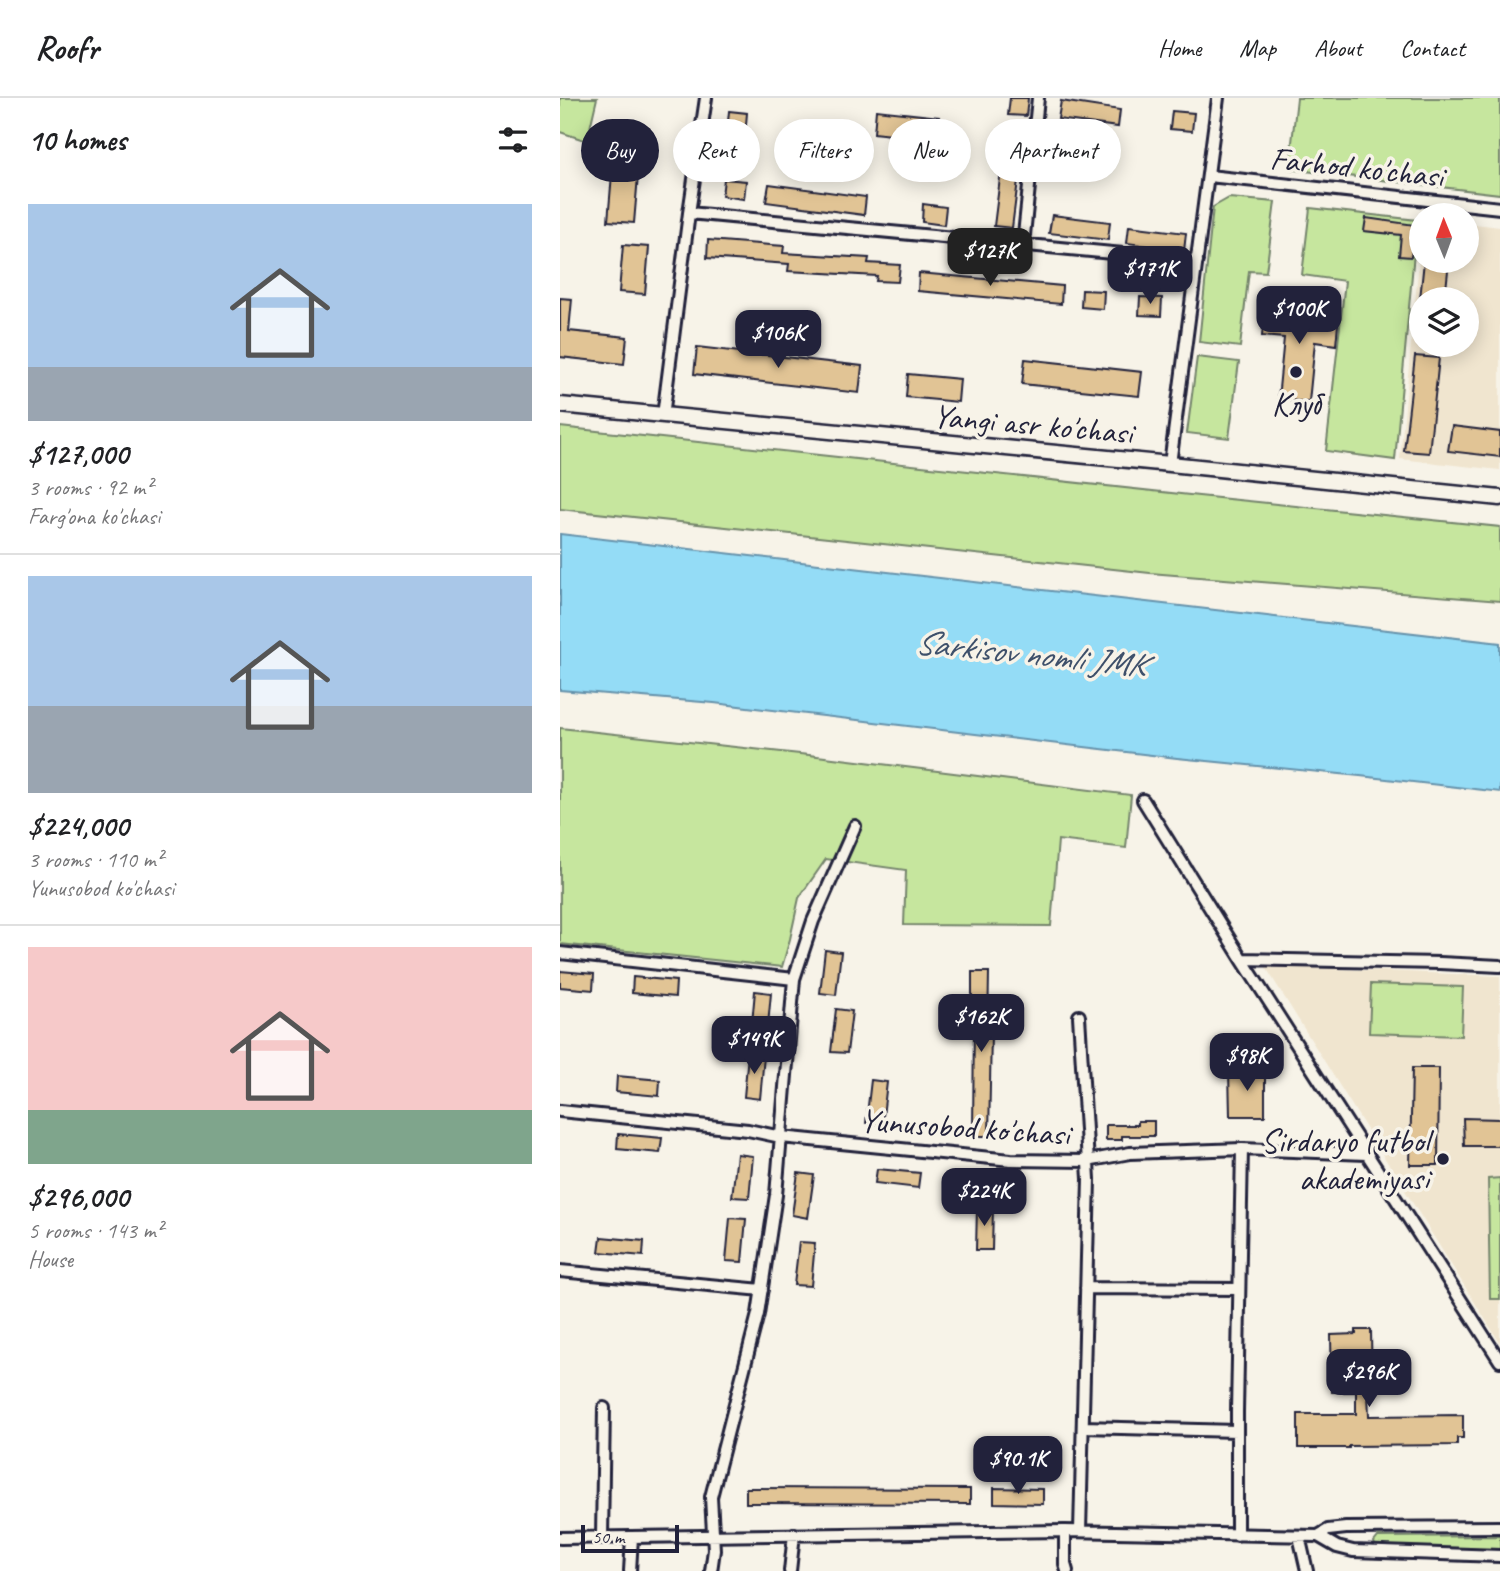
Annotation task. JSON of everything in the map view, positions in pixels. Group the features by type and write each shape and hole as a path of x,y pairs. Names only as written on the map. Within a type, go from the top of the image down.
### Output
{"street":[{"path":"663,416 706,98"},
{"path":"1023,245 1038,98"},
{"path":"1170,464 1218,98"},
{"name":"Farhod ko'chasi","path":"1209,176 1500,208"},
{"path":"689,212 1197,261"},
{"name":"Yangi asr ko'chasi","path":"560,405 1500,498"},
{"path":"1143,800 1500,1361"},
{"path":"711,1571 714,1550 711,1497 758,1314 776,1195 794,979 813,921 855,826"},
{"path":"560,953 794,979"},
{"path":"1242,959 1500,966"},
{"path":"1079,1016 1089,1179 1080,1531"},
{"name":"Yunusobod ko'chasi","path":"560,1111 1012,1160 1087,1161 1130,1153 1242,1149 1366,1154"},
{"path":"1237,1535 1242,1149"},
{"path":"560,1271 762,1290"},
{"path":"1086,1288 1239,1289"},
{"path":"602,1537 604,1408"},
{"path":"1083,1427 1237,1431"},
{"path":"1318,1536 1328,1530 1346,1528 1500,1527"},
{"path":"1065,1531 1067,1571"},
{"path":"560,1538 1080,1531 1318,1536 1337,1547 1353,1551 1500,1556"},
{"path":"790,1571 794,1534"},
{"path":"1299,1536 1307,1571"},
{"path":"631,1571 632,1537"}],"shaded area":[{"path":"1479,224 1500,227 1500,470 1400,459 1410,357 1479,357 1479,287 1416,287 1418,273 1479,273"},
{"name":"Sirdaryo futbol akademiyasi","path":"1265,966 1500,976 1500,1343"}],"green space":[{"path":"560,98 597,98 592,119 581,119 581,139 560,132"},
{"path":"1297,98 1500,98 1500,194 1289,169"},
{"path":"1229,198 1275,202 1266,272 1249,271 1240,347 1199,342 1213,207"},
{"path":"1310,208 1409,219 1409,273 1412,273 1395,460 1326,451 1345,281 1302,275"},
{"path":"1197,357 1239,362 1229,438 1187,433"},
{"path":"560,427 1500,527 1500,601 1150,573 560,509"},
{"path":"560,728 809,755 1131,795 1126,848 1058,840 1051,926 904,925 906,870 826,859 799,898 782,967 560,944"},
{"path":"1371,984 1463,987 1461,1036 1369,1033"},
{"path":"1500,1178 1500,1299 1490,1299 1488,1179"},
{"path":"1500,1536 1500,1550 1381,1552 1374,1542 1378,1537"}],"water":[{"name":"Sarkisov nomli JMK","path":"560,534 1500,643 1500,792 1177,758 714,703 560,690"}],"building":[{"path":"1010,98 1028,98 1026,116 1008,115"},
{"path":"1061,101 1120,110 1119,119 1058,119"},
{"path":"876,110 939,117 888,119 888,135 874,133"},
{"path":"729,111 747,113 746,119 728,119"},
{"path":"1172,111 1194,113 1192,131 1170,129"},
{"path":"611,182 637,182 634,223 608,221"},
{"path":"724,182 746,182 744,199 722,196"},
{"path":"1000,182 1018,182 1012,228 994,226"},
{"path":"769,184 866,197 864,215 766,202"},
{"path":"923,204 946,207 944,225 922,222"},
{"path":"1052,215 1110,222 1108,240 1049,233"},
{"path":"1366,218 1409,224 1409,257 1399,256 1401,235 1364,231"},
{"path":"1129,226 1186,233 1184,251 1127,243"},
{"path":"708,240 784,246 783,253 869,258 868,263 900,265 898,282 876,281 877,276 788,271 789,264 707,258"},
{"path":"623,245 649,247 645,294 619,292"},
{"path":"919,273 1062,286 1061,304 918,291"},
{"path":"1423,273 1448,273 1446,287 1421,287"},
{"path":"1082,290 1104,291 1103,309 1081,307"},
{"path":"1140,297 1162,298 1161,316 1139,315"},
{"path":"560,298 572,299 569,331 627,337 624,364 560,357"},
{"name":"Клуб","path":"1265,306 1339,314 1336,345 1315,342 1309,402 1278,399 1284,338 1262,336"},
{"path":"697,347 862,366 859,393 694,374"},
{"path":"1415,357 1439,358 1429,453 1404,451"},
{"path":"1025,359 1142,372 1139,396 1022,384"},
{"path":"908,374 960,379 958,402 906,397"},
{"path":"1452,426 1500,432 1500,457 1448,451"},
{"path":"825,950 841,952 836,995 820,993"},
{"path":"560,971 594,974 593,990 560,987"},
{"path":"972,972 989,972 989,1136 973,1136"},
{"path":"633,977 676,981 675,997 632,993"},
{"path":"755,991 771,993 767,1036 751,1034"},
{"path":"836,1009 852,1011 847,1053 831,1052"},
{"path":"748,1054 764,1056 760,1099 744,1097"},
{"path":"1412,1068 1439,1068 1438,1165 1410,1165"},
{"path":"1229,1070 1265,1070 1265,1116 1230,1116"},
{"path":"617,1076 660,1080 659,1096 616,1092"},
{"path":"871,1080 887,1082 882,1125 866,1123"},
{"path":"1463,1118 1500,1119 1500,1146 1464,1146"},
{"path":"1138,1121 1154,1121 1154,1136 1122,1136 1122,1140 1106,1140 1106,1125 1138,1125"},
{"path":"618,1134 662,1138 660,1153 617,1149"},
{"path":"737,1154 753,1156 749,1198 732,1197"},
{"path":"877,1169 920,1173 918,1188 875,1183"},
{"path":"798,1173 814,1175 808,1218 792,1215"},
{"path":"977,1207 993,1207 992,1250 976,1250"},
{"path":"730,1218 746,1219 742,1262 726,1261"},
{"path":"601,1237 644,1241 643,1256 599,1252"},
{"path":"799,1242 815,1243 811,1286 794,1285"},
{"path":"1356,1330 1371,1330 1372,1393 1368,1393 1369,1416 1463,1415 1463,1438 1457,1438 1457,1445 1298,1448 1298,1414 1356,1414 1356,1392 1332,1392 1331,1335 1356,1334"},
{"path":"746,1488 970,1489 970,1504 746,1503"},
{"path":"994,1488 1043,1489 1043,1504 994,1503"}],"place":[{"name":"Клуб","path":"1296,372"},
{"name":"Sirdaryo futbol akademiyasi","path":"1443,1159"}]}
